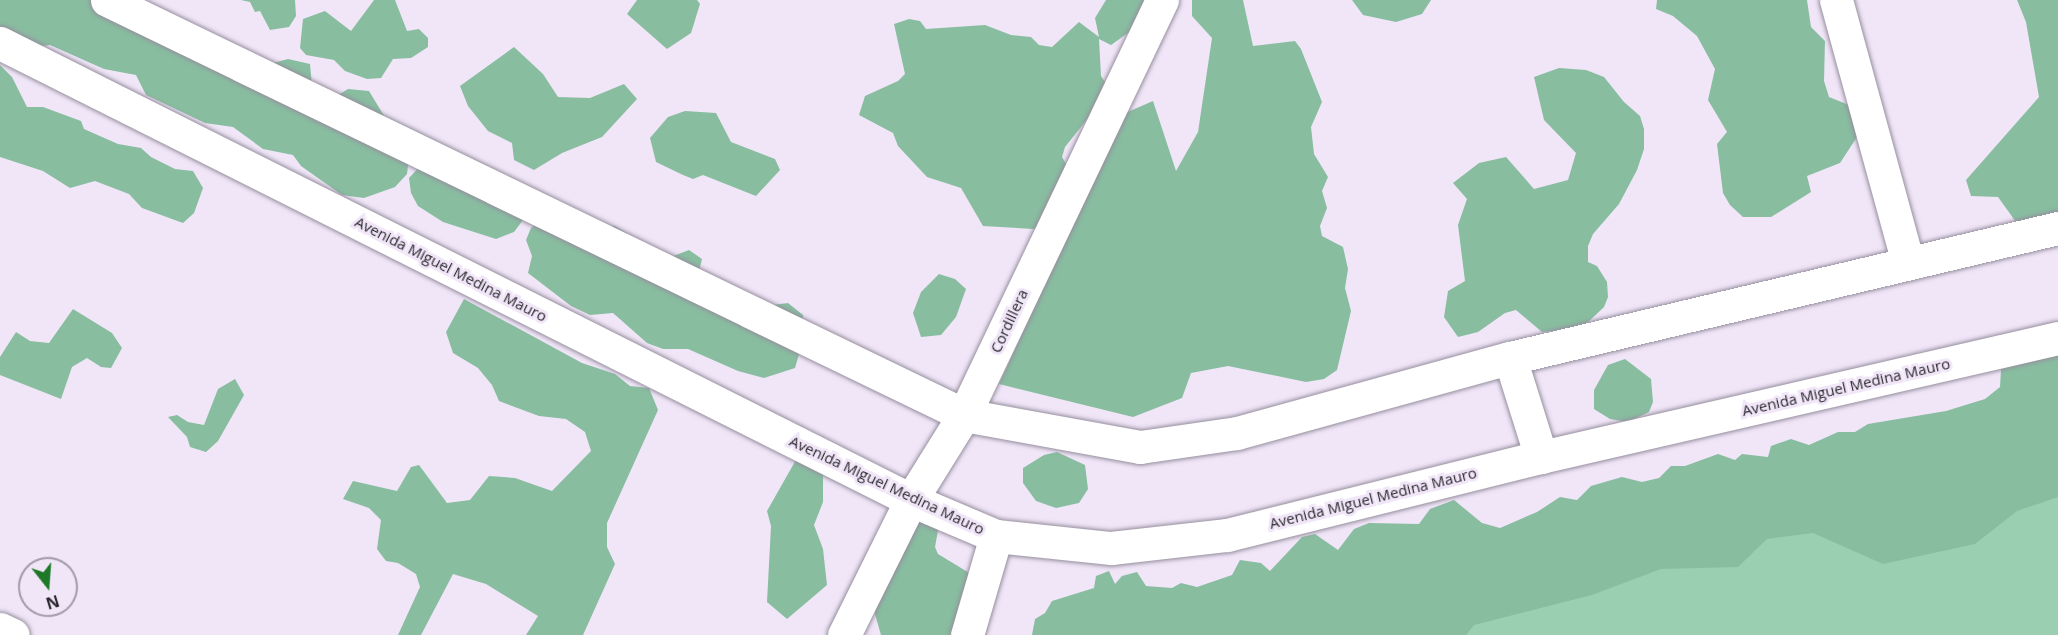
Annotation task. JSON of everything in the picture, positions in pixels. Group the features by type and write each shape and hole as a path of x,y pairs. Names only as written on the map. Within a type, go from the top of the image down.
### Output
{"street":[{"path":"107,0 964,415 1140,447 1237,433 1510,358 2058,228"},
{"name":"Cordillera","path":"844,635 911,500 964,415 1162,0"},
{"path":"1836,0 1908,263"},
{"name":"Avenida Miguel Medina Mauro","path":"0,43 911,500 996,536 1111,548 1227,535 1541,457 2058,338"},
{"path":"1510,358 1541,457"},
{"path":"967,635 996,536"},
{"path":"0,629 13,635"}],"green space":[{"path":"0,0 131,0 273,63 288,59 310,64 312,86 333,98 348,89 369,91 409,157 407,174 395,187 364,198 342,195 301,166 293,155 263,149 233,127 205,123 146,95 136,75 104,69 50,45 28,48 0,35"},
{"path":"241,0 295,0 296,16 289,27 270,30 260,11 255,12 250,2"},
{"path":"374,0 395,0 407,31 419,29 428,38 428,47 411,58 393,59 381,78 367,79 345,71 334,60 306,55 300,48 303,19 325,11 351,31"},
{"path":"637,0 697,0 700,4 691,33 667,49 627,14"},
{"path":"1106,0 1144,0 1135,28 1111,45 1099,39 1101,76 1107,85 1097,107 1065,147 1062,157 1069,169 1047,225 1033,229 983,226 961,188 927,177 898,146 893,133 859,115 865,96 898,81 905,74 894,24 909,19 920,21 926,29 985,25 1011,35 1031,37 1039,45 1052,47 1079,22 1099,37 1095,18"},
{"path":"1192,0 1243,0 1253,46 1295,41 1301,49 1322,102 1311,127 1314,154 1328,177 1322,191 1327,208 1320,226 1322,236 1343,247 1348,269 1345,288 1351,311 1337,370 1324,379 1306,382 1228,366 1191,373 1182,398 1133,417 999,384 1123,114 1153,101 1176,171 1198,132 1212,38 1192,16"},
{"path":"1352,0 1431,0 1422,14 1396,22 1363,15"},
{"path":"1657,0 1807,0 1811,27 1825,41 1824,81 1829,97 1849,105 1857,137 1840,163 1807,176 1811,192 1771,217 1743,217 1730,205 1723,193 1717,144 1727,132 1708,100 1715,69 1697,36 1673,16 1656,9"},
{"path":"2017,0 2058,0 2058,236 2016,222 1998,197 1971,196 1966,180 2039,97 2026,22"},
{"path":"514,47 543,74 558,97 590,98 624,84 637,99 602,137 562,153 534,170 514,160 512,143 488,131 468,106 460,86"},
{"path":"0,65 12,77 27,107 43,107 81,121 84,129 118,144 141,148 151,157 175,169 193,171 203,188 194,213 183,223 142,208 129,194 95,181 70,188 43,171 0,157"},
{"path":"1559,68 1586,70 1604,77 1624,102 1640,116 1644,129 1644,149 1637,170 1619,204 1593,234 1588,246 1588,262 1597,266 1607,282 1608,297 1604,307 1582,328 1542,332 1516,310 1505,313 1478,332 1458,337 1444,317 1448,291 1465,281 1458,225 1467,199 1453,183 1479,163 1506,157 1534,189 1568,180 1576,153 1544,120 1534,77"},
{"path":"685,111 716,113 731,142 775,159 780,170 756,196 703,175 693,179 656,162 650,138 668,117"},
{"path":"424,162 526,216 514,232 496,239 443,222 418,206 411,193 409,178"},
{"path":"540,221 615,226 668,258 689,250 702,259 698,275 773,305 788,303 803,315 804,337 795,368 764,378 738,371 688,349 663,349 647,343 613,313 590,315 571,306 528,273 532,256 526,240 531,228"},
{"path":"939,274 955,279 966,289 956,317 941,335 921,337 913,313 921,292"},
{"path":"464,299 582,363 615,374 630,386 649,388 658,410 607,523 607,547 615,564 583,635 526,635 538,616 486,584 453,574 421,635 398,635 420,587 416,574 398,563 386,561 377,549 381,520 369,508 343,499 353,481 397,491 411,467 419,465 447,503 470,500 489,476 515,478 552,491 591,451 585,432 566,419 539,416 499,401 492,385 478,368 453,353 446,332"},
{"path":"73,309 112,333 122,348 111,368 101,367 87,358 72,367 61,399 0,375 0,357 16,332 30,341 49,343"},
{"path":"2058,323 2058,497 2017,511 1975,544 1883,564 1813,533 1767,539 1738,567 1661,569 1592,595 1474,625 1466,635 1032,635 1035,619 1045,613 1052,601 1094,588 1096,576 1109,571 1115,584 1122,576 1137,572 1146,586 1172,588 1181,583 1197,587 1232,575 1240,560 1261,563 1270,571 1302,537 1315,534 1338,550 1354,529 1369,523 1419,524 1430,509 1454,500 1482,523 1500,528 1537,512 1560,497 1577,500 1591,486 1622,477 1642,482 1659,478 1671,466 1685,466 1718,454 1735,460 1742,454 1768,457 1771,446 1791,439 1809,445 1838,432 1855,432 1868,424 1946,411 1985,399 2000,387 2001,370 1994,353"},
{"path":"1625,359 1651,379 1653,402 1649,412 1628,422 1610,419 1594,409 1594,390 1608,365"},
{"path":"235,379 244,395 218,441 206,452 190,447 187,437 168,417 177,415 188,422 204,425 218,389"},
{"path":"2058,427 2058,635 1111,635"},
{"path":"1057,452 1085,465 1088,489 1079,503 1056,508 1036,501 1023,483 1023,468 1044,455"},
{"path":"797,458 823,473 823,502 814,525 823,549 827,585 787,619 767,602 771,526 767,511"},
{"path":"917,508 939,525 935,547 938,554 971,574 976,635 881,635 872,604"}]}
